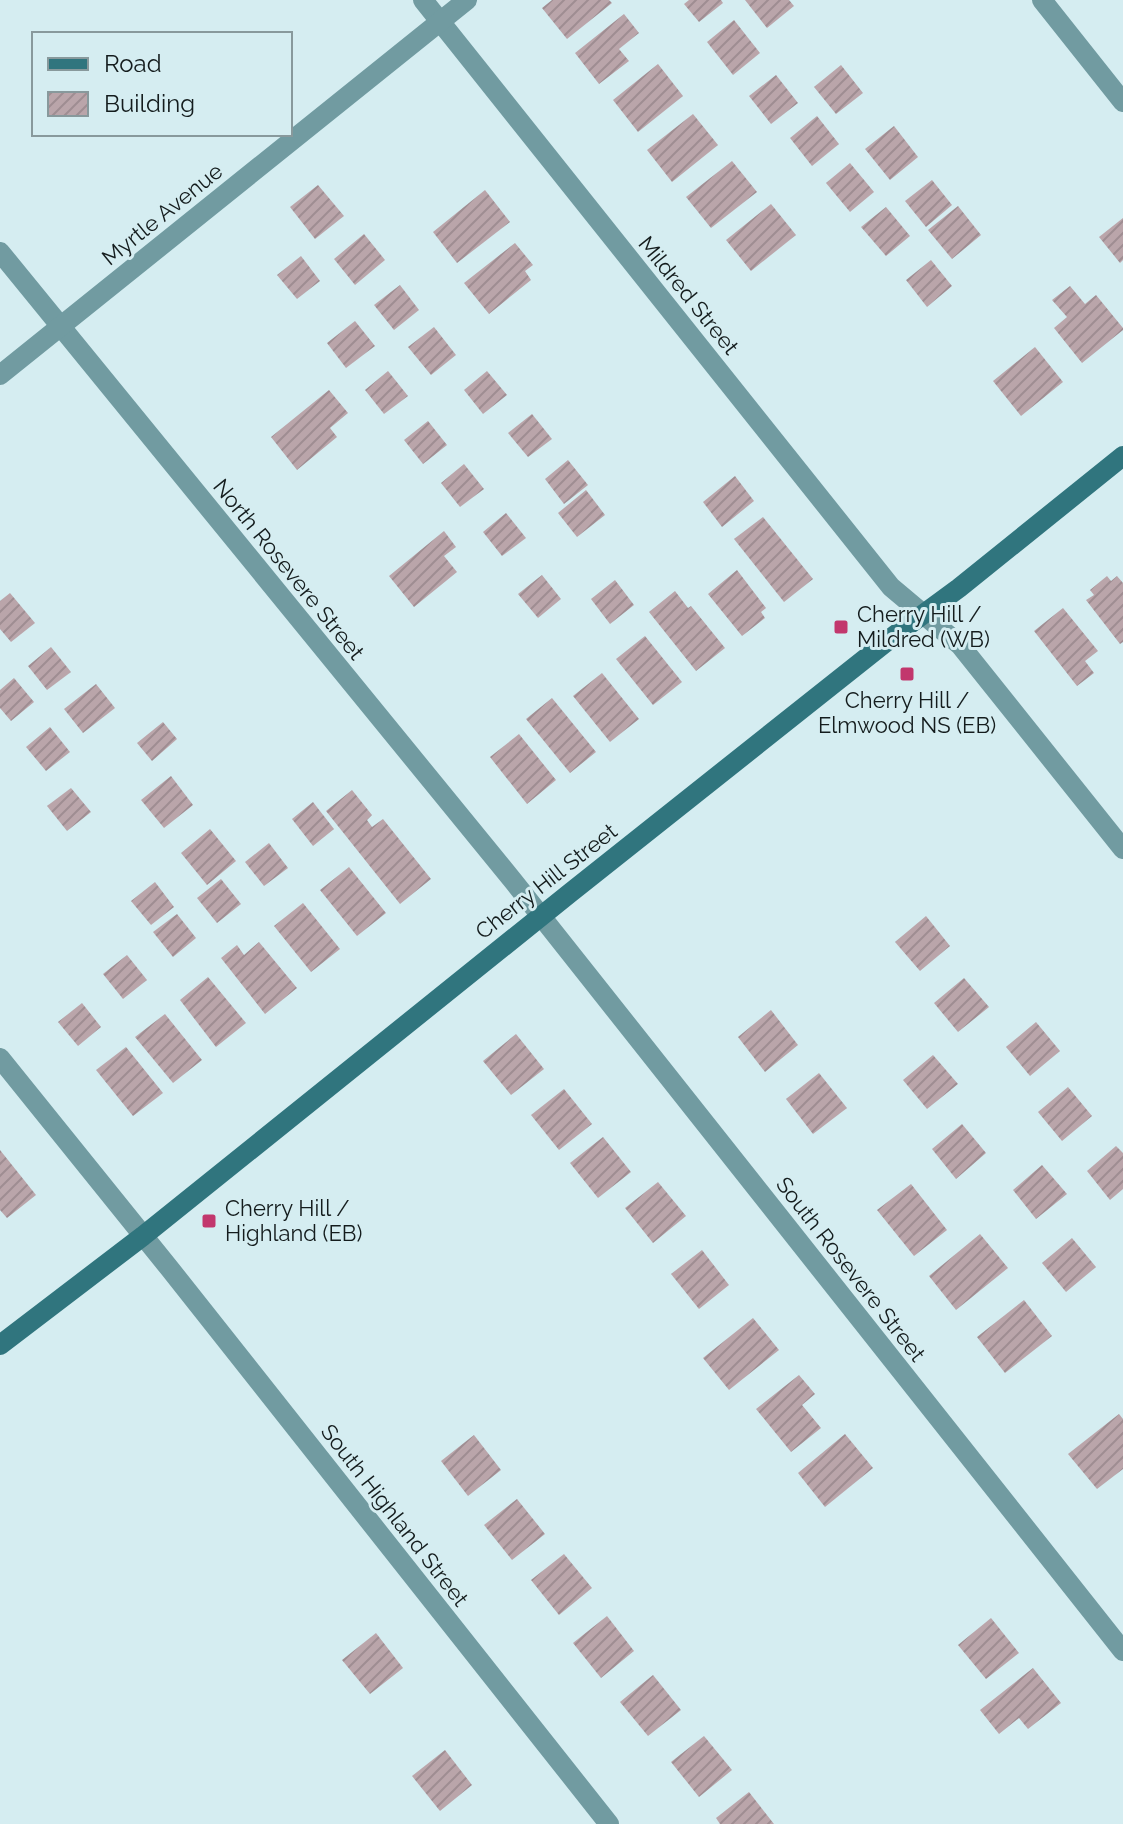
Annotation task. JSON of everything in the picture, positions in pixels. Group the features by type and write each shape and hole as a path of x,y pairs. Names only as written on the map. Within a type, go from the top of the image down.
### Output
{"street":[{"name":"Mildred Street","path":"423,0 891,587 960,645 1123,849"},
{"name":"Myrtle Avenue","path":"0,375 467,0"},
{"path":"1042,0 1123,102"},
{"name":"North Rosevere Street","path":"0,252 541,916"},
{"name":"Cherry Hill Street","path":"0,1345 143,1236 541,916 1123,456"},
{"name":"South Rosevere Street","path":"541,916 1123,1651"},
{"name":"South Highland Street","path":"0,1058 609,1824"}],"building":[{"path":"552,0 609,0 612,3 567,39 542,8"},
{"path":"689,0 721,0 723,3 699,22 684,4"},
{"path":"745,0 789,0 794,6 767,28"},
{"path":"624,14 639,33 619,49 629,61 599,84 575,53"},
{"path":"734,20 760,53 733,75 707,42"},
{"path":"658,64 683,96 638,132 613,100"},
{"path":"841,65 863,93 836,114 814,87"},
{"path":"776,75 798,103 771,124 749,96"},
{"path":"693,114 718,145 672,182 647,150"},
{"path":"817,116 839,144 812,166 790,138"},
{"path":"894,126 918,157 890,180 865,149"},
{"path":"732,161 757,192 711,228 686,197"},
{"path":"850,163 874,192 850,212 826,183"},
{"path":"932,180 952,205 926,227 905,201"},
{"path":"318,185 344,216 315,239 290,207"},
{"path":"485,190 510,222 457,263 433,232"},
{"path":"771,204 796,235 751,271 726,240"},
{"path":"958,206 981,235 952,259 928,230"},
{"path":"886,207 910,236 886,256 861,227"},
{"path":"1123,218 1123,260 1120,263 1099,237"},
{"path":"364,234 385,260 355,285 334,259"},
{"path":"515,243 533,265 525,271 531,280 489,314 464,283"},
{"path":"301,256 320,281 297,299 277,275"},
{"path":"931,260 952,286 927,307 906,280"},
{"path":"400,285 419,310 394,330 374,305"},
{"path":"1070,286 1085,304 1096,295 1123,328 1082,363 1054,328 1067,317 1052,300"},
{"path":"355,321 375,346 346,368 327,343"},
{"path":"434,327 456,355 431,375 408,347"},
{"path":"1035,347 1063,382 1021,416 993,381"},
{"path":"388,371 408,396 384,414 365,390"},
{"path":"487,371 507,395 483,414 464,390"},
{"path":"329,390 348,413 330,428 337,437 297,470 271,437"},
{"path":"532,414 552,439 528,457 508,433"},
{"path":"428,421 447,445 423,464 404,440"},
{"path":"568,460 588,485 564,504 545,479"},
{"path":"464,464 484,489 460,507 441,483"},
{"path":"735,476 754,501 722,527 703,502"},
{"path":"586,490 605,515 577,537 558,513"},
{"path":"506,513 526,538 502,556 483,532"},
{"path":"763,517 813,579 784,602 734,539"},
{"path":"444,531 456,547 444,556 457,572 414,607 389,576"},
{"path":"737,570 766,608 761,612 765,618 742,636 708,594"},
{"path":"542,575 561,599 538,618 518,594"},
{"path":"1107,576 1111,581 1117,576 1123,583 1123,642 1120,644 1086,600 1094,595 1090,590"},
{"path":"615,580 634,605 610,624 591,599"},
{"path":"675,591 725,648 696,671 649,612"},
{"path":"10,593 35,623 11,642 0,629 0,601"},
{"path":"1063,608 1098,651 1085,661 1094,673 1077,686 1034,631"},
{"path":"645,636 682,682 653,705 616,659"},
{"path":"51,647 71,672 47,690 28,666"},
{"path":"602,673 639,719 610,742 573,696"},
{"path":"14,678 34,702 11,721 0,708 0,690"},
{"path":"96,684 115,708 83,733 64,709"},
{"path":"552,698 596,752 570,773 526,719"},
{"path":"163,722 177,739 152,761 137,743"},
{"path":"50,727 70,752 46,771 26,747"},
{"path":"519,734 556,780 527,804 490,757"},
{"path":"171,776 193,805 164,828 141,800"},
{"path":"71,788 91,812 67,831 47,806"},
{"path":"352,790 372,815 367,820 372,827 383,819 431,879 400,904 326,811"},
{"path":"313,802 334,829 313,846 292,819"},
{"path":"210,829 236,861 207,885 181,853"},
{"path":"269,843 288,868 264,886 245,862"},
{"path":"349,867 386,913 357,936 320,890"},
{"path":"221,879 241,904 217,923 197,898"},
{"path":"155,882 174,907 151,925 131,901"},
{"path":"303,903 340,949 311,972 274,926"},
{"path":"177,914 196,938 173,957 153,932"},
{"path":"926,916 950,946 920,971 895,942"},
{"path":"259,942 297,988 265,1014 221,958 237,945 244,955"},
{"path":"127,955 147,980 123,999 103,974"},
{"path":"208,977 246,1023 216,1047 180,1000"},
{"path":"964,978 989,1007 958,1032 934,1003"},
{"path":"82,1003 101,1027 78,1046 58,1022"},
{"path":"771,1010 798,1045 765,1072 738,1037"},
{"path":"165,1014 202,1060 173,1083 135,1037"},
{"path":"1036,1022 1060,1051 1030,1076 1006,1047"},
{"path":"516,1034 544,1069 511,1095 483,1061"},
{"path":"126,1047 163,1093 133,1116 96,1070"},
{"path":"933,1055 958,1084 927,1109 903,1080"},
{"path":"819,1073 847,1108 813,1134 786,1099"},
{"path":"1068,1087 1092,1116 1062,1141 1038,1112"},
{"path":"564,1089 592,1124 559,1150 531,1115"},
{"path":"962,1124 986,1153 956,1179 932,1149"},
{"path":"603,1137 631,1172 598,1198 570,1163"},
{"path":"1116,1146 1123,1153 1123,1189 1110,1200 1087,1171"},
{"path":"0,1150 36,1195 7,1218 0,1210"},
{"path":"1042,1165 1067,1194 1036,1219 1013,1190"},
{"path":"658,1182 686,1216 653,1243 625,1208"},
{"path":"911,1184 947,1230 914,1256 877,1210"},
{"path":"980,1234 1008,1268 956,1310 929,1276"},
{"path":"1072,1238 1096,1267 1066,1292 1042,1263"},
{"path":"702,1250 729,1285 699,1309 671,1274"},
{"path":"1024,1300 1052,1336 1005,1373 977,1337"},
{"path":"753,1318 779,1350 729,1390 703,1358"},
{"path":"799,1375 815,1394 802,1405 821,1428 791,1452 756,1409"},
{"path":"1119,1414 1123,1419 1123,1469 1097,1489 1068,1454"},
{"path":"845,1434 873,1468 825,1507 798,1473"},
{"path":"474,1435 501,1470 468,1496 441,1461"},
{"path":"517,1499 545,1534 512,1560 484,1525"},
{"path":"564,1554 592,1588 559,1615 531,1580"},
{"path":"607,1616 634,1651 601,1678 573,1643"},
{"path":"991,1618 1019,1653 986,1679 958,1645"},
{"path":"376,1633 403,1668 370,1694 342,1660"},
{"path":"1033,1668 1061,1703 1028,1729 1019,1718 999,1734 980,1710"},
{"path":"653,1675 681,1710 648,1736 620,1702"},
{"path":"704,1736 732,1770 699,1797 671,1762"},
{"path":"445,1750 472,1785 440,1811 412,1776"},
{"path":"749,1792 774,1824 720,1824 716,1818"}],"place":[{"name":"Cherry Hill / Mildred (WB)","path":"841,627"},
{"name":"Cherry Hill / Elmwood NS (EB)","path":"907,674"},
{"name":"Cherry Hill / Highland (EB)","path":"209,1221"}]}
